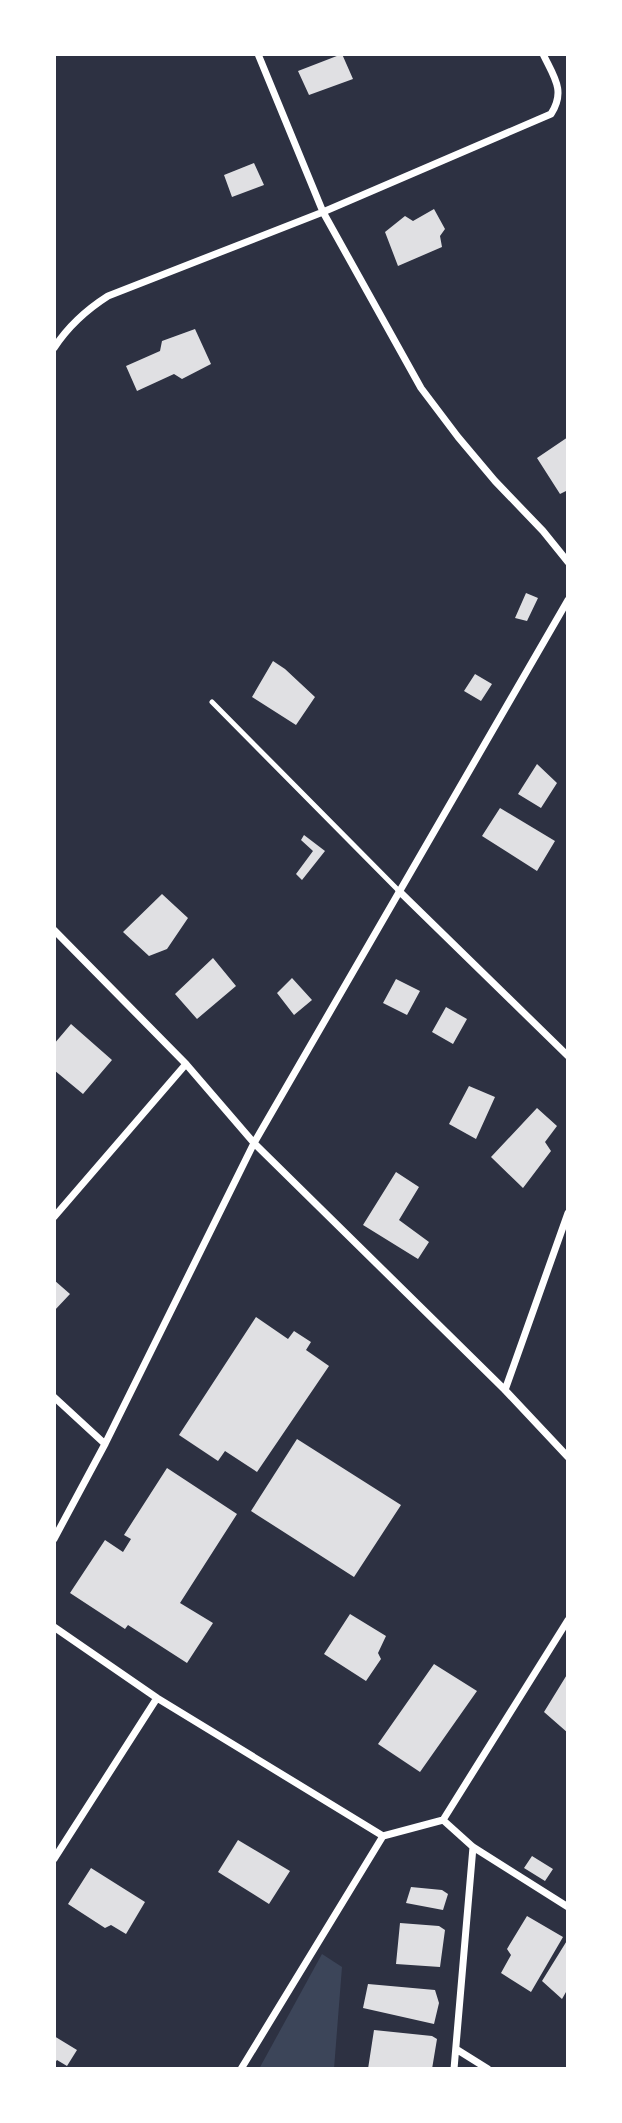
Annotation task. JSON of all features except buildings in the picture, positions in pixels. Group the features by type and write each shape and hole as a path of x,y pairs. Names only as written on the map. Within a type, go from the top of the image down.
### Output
{"street":[{"path":"258,54 323,212 421,388 458,437 568,562"},
{"path":"54,348 67,329 86,310 108,296 323,212 551,114 558,103 559,94 543,54"},
{"path":"54,1539 254,1143 568,600"},
{"path":"399,891 568,1056"},
{"path":"54,930 186,1063 254,1143 505,1390 568,1457"},
{"path":"54,1217 186,1063"},
{"path":"505,1390 568,1213"},
{"path":"54,1397 104,1444"},
{"path":"241,2069 383,1836 443,1820 568,1620"},
{"path":"54,1627 157,1698 383,1836"},
{"path":"54,1859 157,1698"},
{"path":"443,1820 473,1847 568,1907"},
{"path":"454,2069 473,1847"},
{"path":"456,2049 488,2069"}],"lane":[{"path":"212,702 399,891"}],"shaded area":[{"path":"322,1954 342,1967 334,2069 259,2069"}]}
